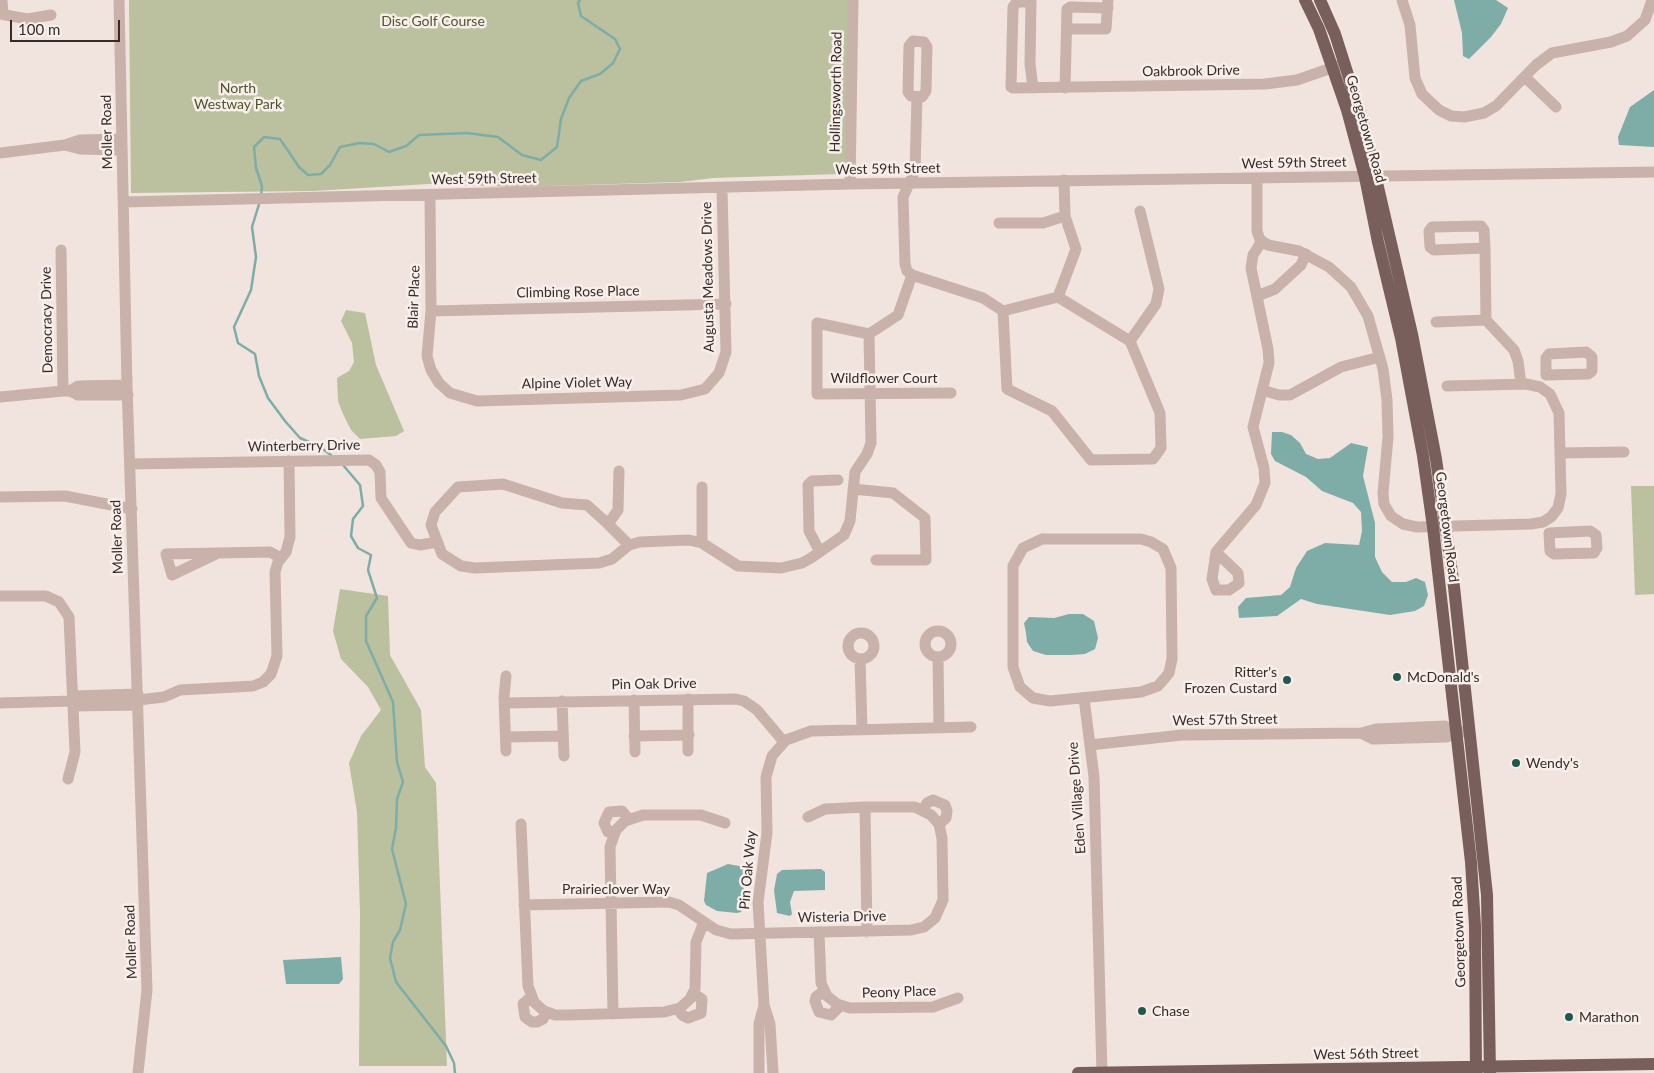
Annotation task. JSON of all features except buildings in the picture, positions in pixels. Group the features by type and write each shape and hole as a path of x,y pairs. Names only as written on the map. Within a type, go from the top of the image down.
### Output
{"main road":[{"name":"Georgetown Road","path":"1305,0 1333,67 1370,177 1423,387 1447,526 1463,732 1475,926 1476,1070"},
{"name":"Georgetown Road","path":"1320,0 1346,62 1358,103 1370,177 1413,400 1487,895 1490,1070"},
{"name":"West 56th Street","path":"1078,1073 1490,1070 1654,1064"}],"street":[{"path":"2,0 1,14 27,19 51,15"},
{"name":"Moller Road","path":"119,0 127,390 147,990 138,1073"},
{"name":"Hollingsworth Road","path":"850,184 853,0"},
{"path":"1402,0 1410,25 1416,82 1424,97 1436,108 1458,117 1471,117 1484,113 1501,102 1524,76 1552,53 1611,42 1627,36 1644,20 1652,0"},
{"path":"1031,1 1030,64 1033,88"},
{"name":"Oakbrook Drive","path":"1031,1 1017,2 1012,7 1011,86 1065,88 1272,84 1297,80 1346,62"},
{"path":"1065,88 1067,11 1070,7 1108,4 1108,27 1104,30 1067,29"},
{"path":"1524,76 1556,107"},
{"path":"917,97 915,170 903,197 905,265 912,275 983,298 1003,311 1058,297 1130,341 1160,413 1161,448 1153,459 1091,460 1052,411 1006,389 1003,311"},
{"path":"0,153 65,145 80,140 122,144"},
{"name":"West 59th Street","path":"124,202 850,184 1654,172"},
{"path":"1258,178 1257,232 1262,242 1306,254 1337,273 1357,296 1368,316 1380,357 1388,413 1383,493 1384,504 1391,516 1403,524 1433,527 1531,524 1544,521 1556,512 1561,500 1560,453 1557,406 1550,394 1540,387 1521,384 1447,386"},
{"path":"1058,297 1076,250 1074,239 1064,216 1064,180"},
{"name":"Augusta Meadows Drive","path":"705,389 719,373 726,352 722,188"},
{"name":"Blair Place","path":"430,195 432,311 427,356 435,377 450,393"},
{"path":"1130,341 1156,304 1159,289 1140,211"},
{"path":"999,223 1043,223 1064,216"},
{"path":"1485,248 1432,249 1429,246 1430,229 1481,226 1484,230 1485,248 1486,320 1514,350 1518,361 1521,384"},
{"path":"1216,552 1256,505 1264,489 1264,468 1253,426 1268,371 1269,356 1256,296 1251,261 1262,242"},
{"name":"Democracy Drive","path":"61,250 67,391"},
{"path":"1256,296 1275,289 1300,265 1306,254"},
{"path":"629,545 595,510 585,504 562,503 503,484 465,485 458,487 433,515 431,525 442,554 449,560 472,568 599,563 615,557 629,545 640,542 682,540 702,543 737,565 748,567 792,566 820,552 840,539 847,529 855,472 867,454 871,442 868,334 898,315 912,275"},
{"name":"Climbing Rose Place","path":"432,311 726,304"},
{"path":"1436,322 1486,320"},
{"name":"Wildflower Court","path":"868,334 817,323 818,394 951,393"},
{"path":"1262,390 1278,395 1290,395 1341,367 1380,357"},
{"path":"1540,387 1546,375"},
{"path":"0,397 67,391 78,386 127,390"},
{"name":"Alpine Violet Way","path":"450,393 477,401 681,395 705,389"},
{"path":"1560,453 1624,452"},
{"path":"0,703 138,700 164,697 180,690 253,686 266,680 275,665 275,576 281,558 288,547 290,537 289,461"},
{"name":"Winterberry Drive","path":"130,464 371,461 380,472 382,498 411,543 420,545 437,542"},
{"path":"608,524 618,510 619,471"},
{"path":"820,552 809,531 808,485 812,481 838,480"},
{"path":"702,486 702,543"},
{"path":"853,488 893,493 925,518 926,560 876,560"},
{"path":"0,497 65,496 132,509"},
{"path":"1544,521 1549,533"},
{"path":"1141,539 1154,543 1165,552 1171,568 1172,659 1166,678 1152,689 1084,698 1040,700 1024,692 1016,681 1013,668 1012,573 1019,553 1036,541 1141,539"},
{"path":"218,553 270,552 281,558"},
{"path":"0,596 36,594 46,596 59,602 69,617 75,752 68,779"},
{"path":"938,658 939,728"},
{"path":"860,659 862,729"},
{"path":"506,676 506,751"},
{"name":"Pin Oak Drive","path":"505,703 730,698 744,701 757,710 784,742"},
{"name":"Eden Village Drive","path":"1084,698 1095,797 1102,1072"},
{"path":"688,699 688,752"},
{"path":"634,700 634,752"},
{"path":"562,702 564,756"},
{"path":"784,742 804,732 862,729 971,728"},
{"name":"West 57th Street","path":"1090,745 1166,736 1361,733 1372,739 1447,737 1463,732"},
{"path":"634,736 689,735"},
{"path":"506,737 563,736"},
{"name":"Pin Oak Way","path":"773,1073 770,1024 764,1006 759,934 759,894 767,833 766,773 772,756 784,742"},
{"path":"808,817 825,809 865,807 867,932"},
{"name":"Wisteria Drive","path":"759,934 912,930 924,927 937,916 943,900 942,838 931,817 915,807 865,807"},
{"path":"613,1014 610,848 620,826 625,813 616,810 606,815 604,823 608,832 620,826 643,815 701,815 725,823"},
{"path":"521,824 528,985 531,997 539,1007 547,1012 555,1015 613,1014 664,1012 678,1009 694,993 697,981 696,942 704,922"},
{"name":"Prairieclover Way","path":"524,905 669,902 679,905 716,930 727,934 759,934"},
{"name":"Peony Place","path":"819,932 820,976 824,991 816,998 815,1005 818,1011 831,1015 840,1006 850,1008 933,1007 958,998"},
{"path":"824,991 829,998 840,1006"},
{"path":"678,1009 682,1015 688,1018 699,1015 703,1003 700,997 694,993"},
{"path":"531,997 524,1003 522,1008 523,1014 527,1019 539,1021 547,1012"},
{"name":"Pin Oak Way","path":"759,1073 759,1024 764,1006"}],"green space":[{"name":"North Westway Park","path":"129,0 849,0 845,170 840,174 713,178 680,182 514,187 429,184 313,191 131,193"},
{"path":"346,310 365,313 376,365 404,431 396,436 360,439 351,430 343,414 338,401 337,378 349,371 354,362 352,343 341,321"},
{"path":"1631,486 1654,486 1654,594 1635,595"},
{"path":"340,589 388,596 390,655 421,710 425,767 436,783 447,1066 359,1066 360,913 357,812 349,763 361,736 381,710 368,687 341,659 333,631"}],"water":[{"path":"1454,0 1496,0 1508,8 1501,24 1469,59 1463,56 1462,33"},
{"path":"1654,90 1654,147 1619,145 1618,137 1630,107"},
{"path":"1272,432 1282,432 1291,435 1300,443 1306,454 1318,459 1330,458 1351,443 1368,447 1363,476 1375,523 1375,557 1382,572 1392,582 1406,582 1416,578 1425,582 1428,595 1424,606 1415,611 1390,615 1317,604 1301,599 1277,616 1239,618 1238,607 1246,598 1281,595 1290,587 1296,568 1307,551 1325,543 1359,545 1362,531 1361,512 1353,503 1322,491 1306,477 1275,461 1271,454"},
{"path":"1069,614 1083,614 1094,621 1098,638 1095,649 1085,654 1071,655 1046,655 1033,651 1027,642 1024,623 1029,617 1054,618"},
{"path":"728,864 745,867 743,908 741,912 737,913 717,911 706,905 704,901 707,873"},
{"path":"821,869 825,872 825,890 794,891 790,902 792,914 790,916 777,913 774,890 777,874 782,870"},
{"path":"341,957 343,979 339,984 286,984 283,960"}],"waterway":[{"path":"261,196 262,186 256,168 254,147 264,137 280,139 299,167 308,175 321,174 330,165 340,147 359,143 374,144 389,152 406,146 419,135 467,133 498,137 522,155 541,160 557,147 561,119 569,98 581,81 600,74 613,63 620,49 615,39 581,16 578,3 580,0"},
{"path":"260,201 252,227 256,257 251,290 234,327 238,343 255,354 259,376 268,398 285,421 300,438 320,447 331,455"},
{"path":"343,465 360,485 363,506 353,519 351,536 358,548 371,555 368,570 377,598 366,616 366,641 393,702 397,762 403,782 397,799 396,828 392,849 406,904 400,930 393,942 390,958 396,982 446,1046 454,1063 455,1073"}],"place":[{"name":"McDonald's","path":"1397,677"},
{"name":"Ritter's Frozen Custard","path":"1287,680"},
{"name":"Wendy's","path":"1516,763"},
{"name":"Chase","path":"1142,1011"},
{"name":"Marathon","path":"1569,1017"}],"park label":[{"name":"Disc Golf Course","path":"433,21"}]}
